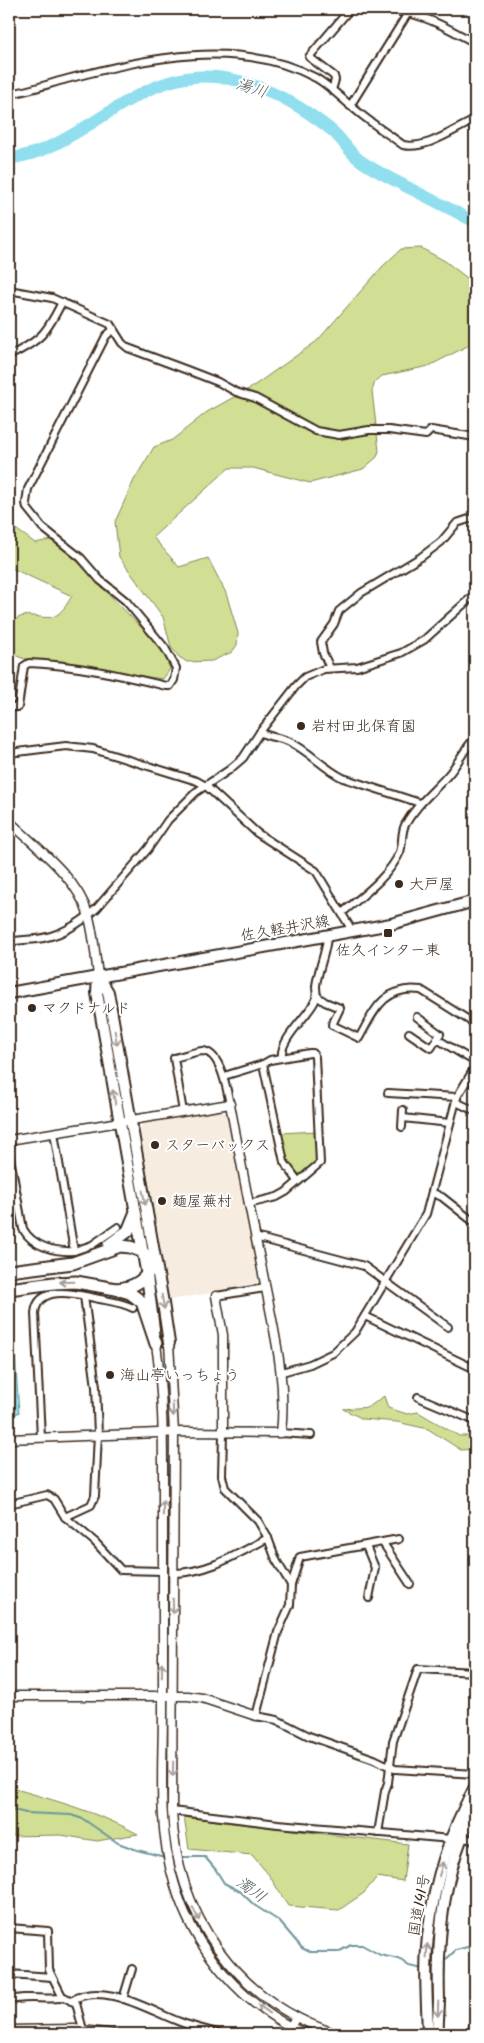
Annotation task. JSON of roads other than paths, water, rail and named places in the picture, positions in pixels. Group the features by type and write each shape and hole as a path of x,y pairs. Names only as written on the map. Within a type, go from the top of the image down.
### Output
{"highway":[{"path":"83,1259 125,1235 131,1227 135,1214"},
{"path":"9,1271 63,1265 120,1246 141,1251 155,1262 147,1276 130,1287 116,1289"},
{"path":"9,1289 65,1282 88,1284 130,1293 142,1302 156,1344"}],"main road":[{"name":"佐久軽井沢線","path":"9,993 98,975 327,937 420,917 475,901"},
{"path":"98,975 108,992 163,1303 168,1343"},
{"path":"98,975 97,993 141,1251 147,1276 156,1344"},
{"name":"国道141号","path":"428,2034 436,1916 448,1881 457,1838 475,1788"},
{"name":"国道141号","path":"457,1838 475,1809"},
{"name":"国道141号","path":"432,1985 438,2034"}],"street":[{"path":"332,90 335,80 334,76 309,57 350,9"},
{"path":"382,9 425,17 475,43"},
{"path":"350,106 408,14"},
{"path":"9,94 131,62 193,55 261,58 289,65 321,81 350,106 396,140 410,146 436,139 475,120"},
{"path":"9,290 62,302 110,324 122,343 128,348 255,398 316,432 339,435 369,430 389,430 426,435 431,430 475,437"},
{"path":"9,356 38,340 54,318 62,302"},
{"path":"9,707 18,707 24,666 29,662 70,666 166,686 170,686 174,680 176,668 173,659 137,614 126,601 100,580 80,558 42,526 27,508 26,503 28,489 68,408 106,336 114,329"},
{"path":"330,668 322,653 321,642 334,624 339,611 361,593 421,557 441,542 457,523 475,517"},
{"path":"9,942 48,936 70,928 88,916 126,876 168,820 196,792 243,758 260,732 300,682 311,674 330,668 357,667 401,653 424,640 475,594"},
{"path":"260,732 266,736 291,742 333,773 343,778 420,803"},
{"path":"342,913 372,888 393,864 401,849 404,827 420,803 449,774 475,738"},
{"path":"9,753 66,746 94,749 197,781 206,786 257,833 316,871 352,932"},
{"path":"9,821 67,878 79,894 88,916 98,975"},
{"path":"282,1058 282,1050 294,1029 312,1008 318,996 317,984 327,937"},
{"path":"318,996 325,1002 340,1008 332,1025 359,1038 377,1005 381,1001 404,990 422,990 475,1024"},
{"path":"409,1033 431,1048 440,1034 417,1018"},
{"path":"437,1038 475,1062"},
{"path":"183,1112 174,1058 203,1051 208,1053 222,1069 230,1104 282,1372 282,1433"},
{"path":"224,1076 270,1060 310,1053 313,1053 316,1057 321,1158 316,1167 277,1197 248,1204"},
{"path":"263,1064 284,1162 298,1181"},
{"path":"282,1372 310,1364 333,1353 348,1340 365,1316 420,1225 433,1193 457,1100 475,1067"},
{"path":"388,1093 457,1100 475,1111"},
{"path":"9,1140 130,1122 230,1104"},
{"path":"402,1127 403,1110"},
{"path":"403,1118 450,1123"},
{"path":"54,1133 74,1251"},
{"path":"9,1152 23,1229 26,1234 40,1245 57,1250 74,1251 92,1245 118,1227"},
{"path":"433,1193 442,1197 475,1223"},
{"path":"255,1237 364,1266 448,1326"},
{"path":"265,1288 216,1296 224,1335 223,1483 230,1494 258,1521 268,1538 276,1560 291,1585"},
{"path":"41,1438 35,1308 43,1298 58,1293 124,1304 133,1308"},
{"path":"65,1516 88,1507 95,1500 98,1434 95,1372 84,1296"},
{"path":"365,1316 475,1370"},
{"path":"168,1343 174,1432 172,1811 179,1868 196,1914 210,1938 254,1988 296,2017 337,2034"},
{"path":"156,1344 160,1372 162,1433 163,1811 165,1842 170,1868 180,1900 189,1920 216,1963 248,1997 290,2027 306,2034"},
{"path":"418,1397 475,1421"},
{"path":"9,1439 174,1432 311,1435"},
{"path":"9,1504 47,1495 54,1499 65,1516 95,1542 121,1570 163,1571"},
{"path":"172,1573 194,1572 210,1568 268,1538"},
{"path":"256,1716 278,1632 290,1605 291,1585 300,1557 399,1539"},
{"path":"383,1543 408,1581 400,1582"},
{"path":"366,1546 375,1568 369,1598"},
{"path":"378,1833 393,1741 418,1668 475,1672"},
{"path":"9,1696 174,1696 202,1698 286,1724 308,1736 374,1759 389,1767 475,1774"},
{"path":"172,1811 278,1824 475,1840"},
{"path":"9,1928 48,1931 49,1970 62,1996 76,2003 83,2030"},
{"path":"123,1999 132,1969"},
{"path":"9,1974 52,1977"},
{"path":"71,2001 79,1996 99,1994 123,1999 179,2022 220,2034"},
{"path":"9,2001 20,1997 39,2000 60,1998 62,1996"},
{"path":"286,2034 296,2017"},
{"path":"475,2021 473,2027 475,2028"},
{"path":"9,2030 83,2030 114,2034"}],"water":[{"path":"13,1321 19,1413 9,1414 9,1322"}],"waterway":[{"name":"湯川","path":"9,158 29,155 49,147 69,137 129,100 169,82 190,77 212,77 254,86 294,104 330,129 357,158 367,165 475,222"},
{"name":"濁川","path":"9,1809 26,1813 71,1815 83,1819 118,1843 165,1857"},
{"name":"濁川","path":"180,1857 205,1857 224,1883 241,1892 254,1905 279,1921 302,1948 310,1952 338,1952 351,1945 362,1945 380,1955 399,1959 409,1966 423,1969"},
{"name":"濁川","path":"442,1963 456,1950 475,1945"}],"place":[{"name":"岩村田北保育園","path":"301,726"},
{"name":"大戸屋","path":"399,884"},
{"name":"佐久インター東","path":"388,933"},
{"name":"マクドナルド","path":"32,1008"},
{"name":"スターバックス","path":"155,1145"},
{"name":"麺屋蕪村","path":"162,1201"},
{"name":"海山亭いっちょう","path":"110,1375"}]}
